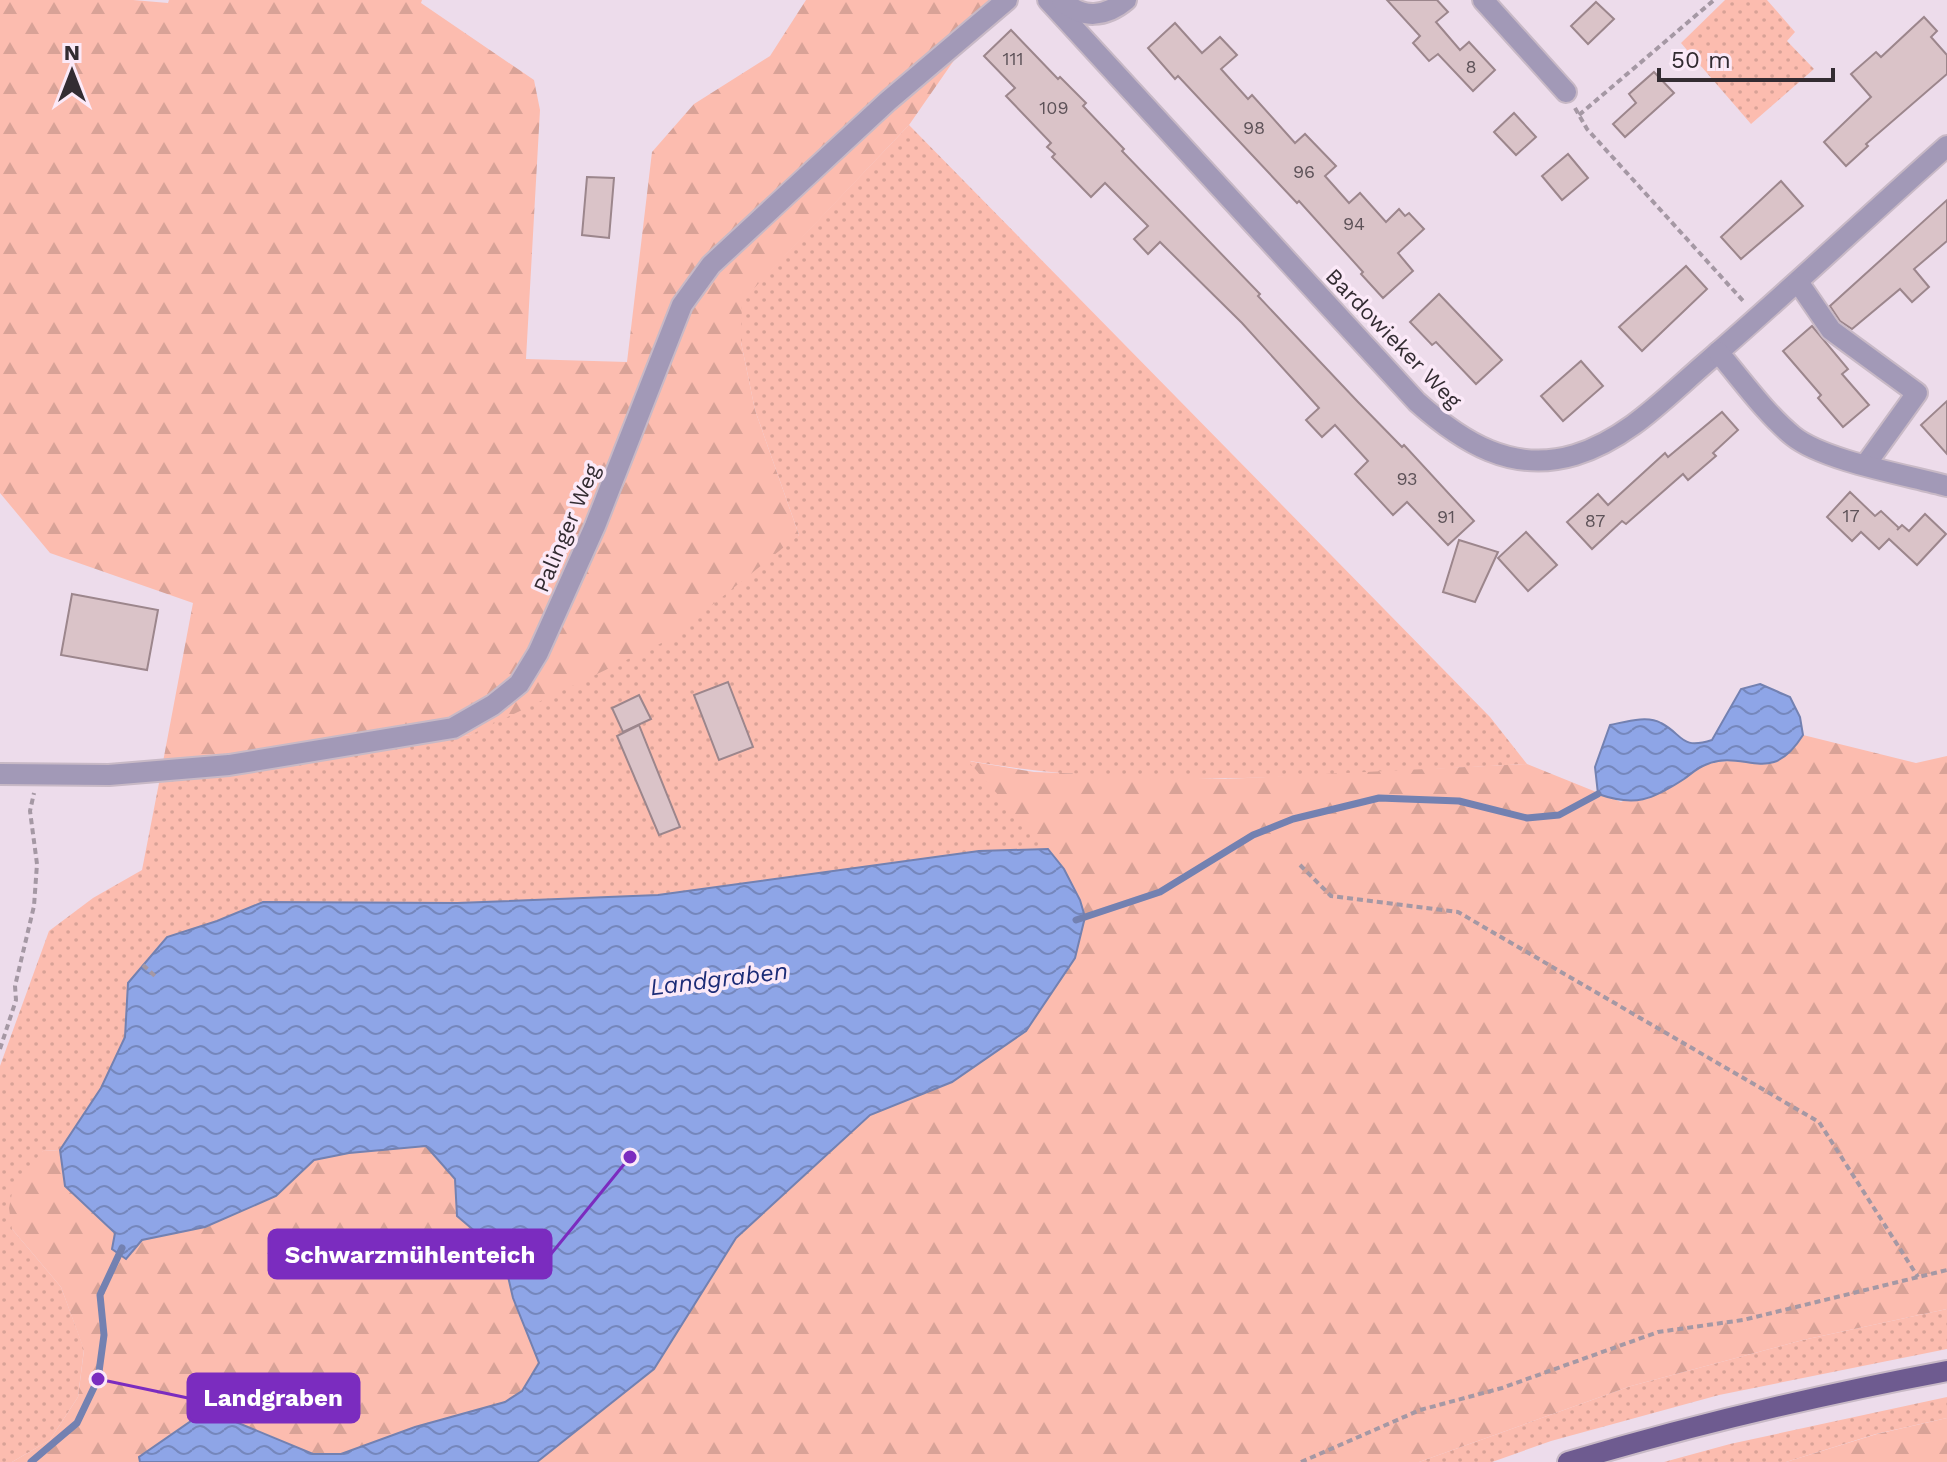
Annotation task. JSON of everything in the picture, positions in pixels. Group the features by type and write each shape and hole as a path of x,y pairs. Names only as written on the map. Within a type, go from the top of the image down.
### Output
{"main road":[{"path":"1568,1462 1756,1411 1947,1371"}],"street":[{"name":"Palinger Weg","path":"0,774 109,775 229,765 453,728 493,705 519,684 538,653 595,526 682,305 711,265 888,101 1007,0"},
{"name":"Bardowieker Weg","path":"1048,0 1417,402 1472,445 1527,460 1574,455 1617,436 1758,318 1947,146"},
{"path":"1062,0 1082,13 1096,15 1111,11 1126,0"},
{"path":"1483,0 1566,92"},
{"path":"1798,282 1831,330 1917,393 1866,464"},
{"path":"1718,352 1795,438 1823,453 1947,486"}],"path":[{"path":"1579,115 1714,0"},
{"path":"1566,92 1587,129 1758,318"},
{"path":"0,1049 16,1000 15,986 34,906 37,864 30,811 42,774"},
{"path":"1300,865 1331,896 1458,912 1819,1122 1918,1277"},
{"path":"143,965 157,978"},
{"path":"1301,1462 1420,1410 1502,1388 1658,1332 1743,1320 1947,1270"}],"green space":[{"path":"0,0 168,3 169,0 422,0 421,3 534,80 540,110 526,359 627,362 652,152 694,104 770,56 806,0 996,0 909,125 742,301 741,342 755,410 799,535 670,639 470,735 159,783 193,603 50,553 0,493"},
{"path":"1725,0 1767,0 1795,32 1787,41 1814,69 1751,124 1681,43"},
{"path":"909,125 1490,717 1527,764 1248,778 1178,778 1039,771 970,761 1048,849 979,851 658,895 457,903 263,902 217,921 125,1036 101,1088 60,1150 43,1151 12,1229 61,1287 84,1349 78,1397 50,1440 12,1462 0,1462 0,1066 49,931 93,898 142,870 159,783 470,735 799,535 755,410 741,342 741,301"},
{"path":"1803,735 1916,763 1947,756 1947,1309 1803,1340 1631,1386 1419,1462 537,1462 654,1369 736,1238 870,1115 952,1082 1026,1031 1075,958 1085,917 1064,869 968,761 1034,772 1225,779 1527,764 1621,802 1697,767 1723,761 1760,763 1782,758"},
{"path":"426,1146 455,1179 457,1216 503,1255 513,1298 539,1363 522,1391 506,1402 415,1427 341,1454 313,1454 264,1433 139,1457 140,1462 12,1462 50,1440 78,1397 84,1350 61,1287 12,1229 9,1208 14,1183 43,1151 60,1150 65,1186 115,1234 142,1240 205,1227 276,1196 314,1160 349,1153"},
{"path":"1947,1309 1947,1349 1719,1395 1551,1441 1492,1462 1419,1462 1631,1386 1803,1340"},
{"path":"1947,1397 1947,1418 1876,1434 1786,1462 1664,1462 1730,1444"},
{"path":"1947,1418 1947,1462 1786,1462 1877,1434"}],"water":[{"path":"1760,684 1790,697 1800,717 1803,735 1791,751 1779,760 1756,764 1719,761 1702,766 1662,792 1633,801 1598,794 1595,767 1610,725 1636,720 1655,721 1683,740 1702,743 1712,740 1741,689"},
{"path":"1048,849 1064,869 1085,917 1075,958 1026,1031 952,1082 870,1115 736,1238 654,1369 537,1462 140,1462 139,1457 207,1410 313,1454 341,1454 415,1427 505,1402 522,1391 539,1363 513,1298 503,1255 457,1216 455,1179 426,1146 349,1153 314,1160 276,1196 205,1227 142,1240 126,1259 112,1249 115,1233 65,1186 60,1150 101,1088 125,1037 128,983 167,937 263,902 457,903 658,895 979,851"}],"building":[{"path":"1387,0 1437,0 1448,12 1436,22 1460,50 1469,42 1495,70 1473,91 1438,54 1429,61 1413,43 1420,36"},
{"path":"1596,2 1614,19 1588,44 1571,26"},
{"path":"1924,17 1937,31 1931,37 1947,55 1947,74 1866,144 1868,146 1846,166 1824,142 1871,97 1851,74 1876,52 1881,57"},
{"path":"1175,23 1202,53 1220,37 1237,55 1221,69 1248,99 1252,95 1295,143 1305,134 1336,166 1325,176 1349,203 1360,193 1386,222 1399,209 1405,216 1409,213 1424,229 1398,253 1413,271 1383,298 1299,201 1297,203 1148,48"},
{"path":"1011,30 1086,103 1083,106 1124,149 1122,151 1474,521 1448,545 1407,502 1393,515 1355,474 1368,461 1335,425 1322,437 1306,420 1319,408 1242,323 1160,242 1148,254 1134,239 1148,226 1105,183 1091,197 1052,157 1055,154 1047,147 1051,143 1006,96 1015,88 984,56"},
{"path":"1654,72 1674,93 1625,137 1613,124 1636,103 1629,94"},
{"path":"1514,113 1536,137 1516,155 1494,132"},
{"path":"1568,154 1588,178 1562,200 1542,176"},
{"path":"587,177 614,178 609,238 582,235"},
{"path":"1781,181 1803,206 1741,259 1721,237"},
{"path":"1947,200 1947,241 1914,269 1929,287 1912,302 1900,289 1852,329 1840,321 1830,306"},
{"path":"1686,266 1707,289 1642,351 1619,327"},
{"path":"1439,294 1502,360 1476,384 1436,342 1432,345 1410,322"},
{"path":"1812,326 1848,369 1842,374 1869,405 1843,427 1818,398 1821,395 1783,351"},
{"path":"1581,361 1603,386 1563,421 1541,396"},
{"path":"1947,401 1947,454 1921,425"},
{"path":"1722,412 1738,430 1713,453 1716,456 1688,480 1683,474 1626,524 1622,521 1592,549 1567,522 1598,494 1608,505 1665,453 1668,457"},
{"path":"1850,492 1875,516 1881,511 1899,528 1902,525 1909,531 1925,514 1946,534 1917,565 1889,539 1879,549 1861,532 1852,541 1827,517"},
{"path":"1526,532 1557,565 1528,591 1498,558"},
{"path":"1459,540 1498,552 1475,602 1443,592"},
{"path":"72,594 158,610 147,670 61,655"},
{"path":"728,682 753,747 719,760 694,695"},
{"path":"639,695 651,719 623,732 612,708"},
{"path":"639,725 680,827 659,835 617,736"}],"waterway":[{"name":"Landgraben","path":"1076,920 1160,892 1253,835 1293,819 1379,798 1459,801 1527,818 1559,815 1598,794"},
{"name":"Landgraben","path":"31,1462 77,1423 98,1379 104,1335 100,1295 122,1248"}],"place":[{"name":"Schwarzmühlenteich","path":"630,1157"},
{"name":"Landgraben","path":"98,1379"}]}
